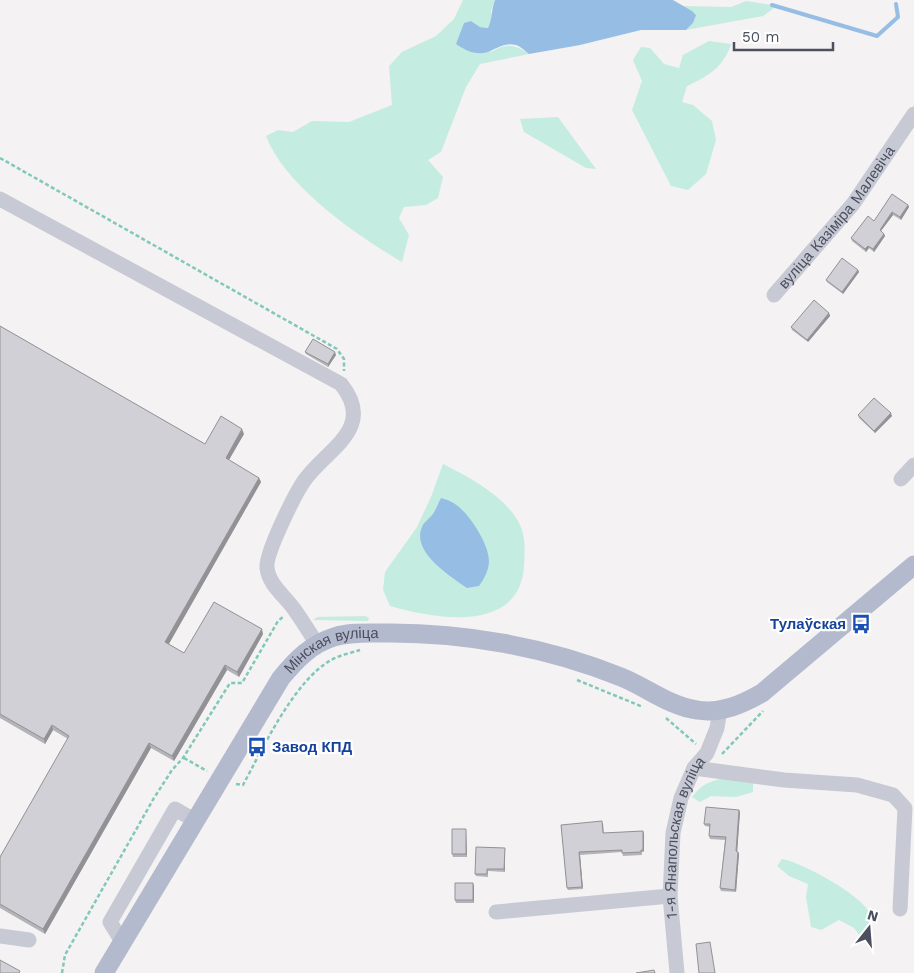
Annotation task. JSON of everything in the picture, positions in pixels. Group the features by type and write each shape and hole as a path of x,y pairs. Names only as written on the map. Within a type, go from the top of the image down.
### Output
{"main road":[{"name":"Мінская вуліца","path":"104,973 194,820 281,678 296,660 317,644 335,637 357,633 428,634 484,640 542,652 584,664 622,677 683,706 698,710 720,710 743,704 762,693 914,565"}],"street":[{"name":"вуліца Казіміра Малевіча","path":"774,295 853,204 914,114"},
{"path":"0,199 343,386 354,405 352,421 344,440 304,481 270,549 266,566 270,580 294,609 317,644"},
{"path":"901,479 914,465"},
{"name":"1-я Янапольская вуліца","path":"677,973 670,896 673,833 681,798 694,768 707,753 717,728 720,710"},
{"path":"694,768 784,780 857,785 893,795 905,808 900,909"},
{"path":"496,912 670,896"},
{"path":"0,936 29,940"}],"path":[{"path":"0,158 337,349 344,359 343,386"},
{"path":"62,973 65,955 154,798 172,770 183,758 230,683 242,683 278,621 294,609"},
{"path":"227,783 243,785 273,730 304,685 331,660 363,649"},
{"path":"574,678 644,708"},
{"path":"662,715 701,748"},
{"path":"183,758 208,772"}],"green space":[{"path":"463,0 495,0 491,11 493,19 488,28 480,27 471,21 491,52 510,46 519,48 529,54 480,64 466,87 441,152 428,160 443,177 438,198 426,205 404,207 399,218 409,235 402,262 364,238 305,191 275,155 266,136 278,130 293,132 312,121 349,122 392,105 389,66 402,52 436,36 454,19"},
{"path":"746,1 772,5 774,8 763,16 686,30 693,23 682,6 731,7"},
{"path":"709,41 731,44 720,65 687,86 682,102 693,105 712,121 716,140 706,174 688,190 671,186 632,110 642,81 633,60 641,47 650,48 664,64 679,68 683,55"},
{"path":"558,117 596,169 586,168 524,132 520,119"},
{"path":"443,464 485,488 511,511 518,521 522,532 525,555 519,588 508,603 492,612 472,616 451,617 429,615 390,606 383,590 385,572 417,527","holes":["441,498 455,580 434,563 425,546 423,526 433,514"]},
{"path":"365,616 369,618 368,621 313,620 317,617"},
{"path":"738,777 753,782 753,792 736,797 711,796 700,802 692,797 702,787 712,781"},
{"path":"782,859 816,872 843,888 863,905 869,912 871,919 868,939 862,939 854,928 839,920 821,930 811,927 806,897 808,884 789,876 777,866"}],"water":[{"path":"495,0 673,0 696,15 693,23 686,30 641,30 580,45 529,54 516,45 508,44 484,53 476,53 456,44 464,23 471,21 480,27 488,28"},
{"path":"441,498 453,503 466,514 486,546 489,564 479,586 467,588 451,577 434,562 422,545 420,536 422,527 433,513"}],"building":[{"path":"892,194 908,205 900,217 892,212 880,230 884,234 873,249 868,246 865,249 851,238 868,216 874,221"},
{"path":"842,258 858,270 842,292 826,280"},
{"path":"814,300 829,313 807,340 791,327"},
{"path":"0,326 205,444 221,416 242,429 226,458 259,478 165,642 184,653 214,602 262,629 237,672 225,665 172,756 149,743 43,929 0,904 0,857 69,736 52,725 44,739 0,714"},
{"path":"313,339 335,352 328,364 305,352"},
{"path":"874,398 891,413 874,431 858,415"},
{"path":"706,807 739,810 735,890 720,888 726,837 709,836 710,824 704,824"},
{"path":"602,821 603,833 643,831 643,850 641,852 622,853 622,850 579,852 582,887 567,888 561,825"},
{"path":"452,829 466,829 466,854 452,854"},
{"path":"476,847 505,848 504,869 487,869 487,874 475,874"},
{"path":"455,883 473,883 473,900 455,900"},
{"path":"710,942 715,973 699,973 696,944"},
{"path":"0,960 20,971 19,973 0,973"},
{"path":"654,970 655,973 636,973"}],"waterway":[{"path":"772,5 877,36 898,17 896,4"}],"place":[{"name":"Тулаўская","path":"861,624"},
{"name":"Завод КПД","path":"257,747"}]}
